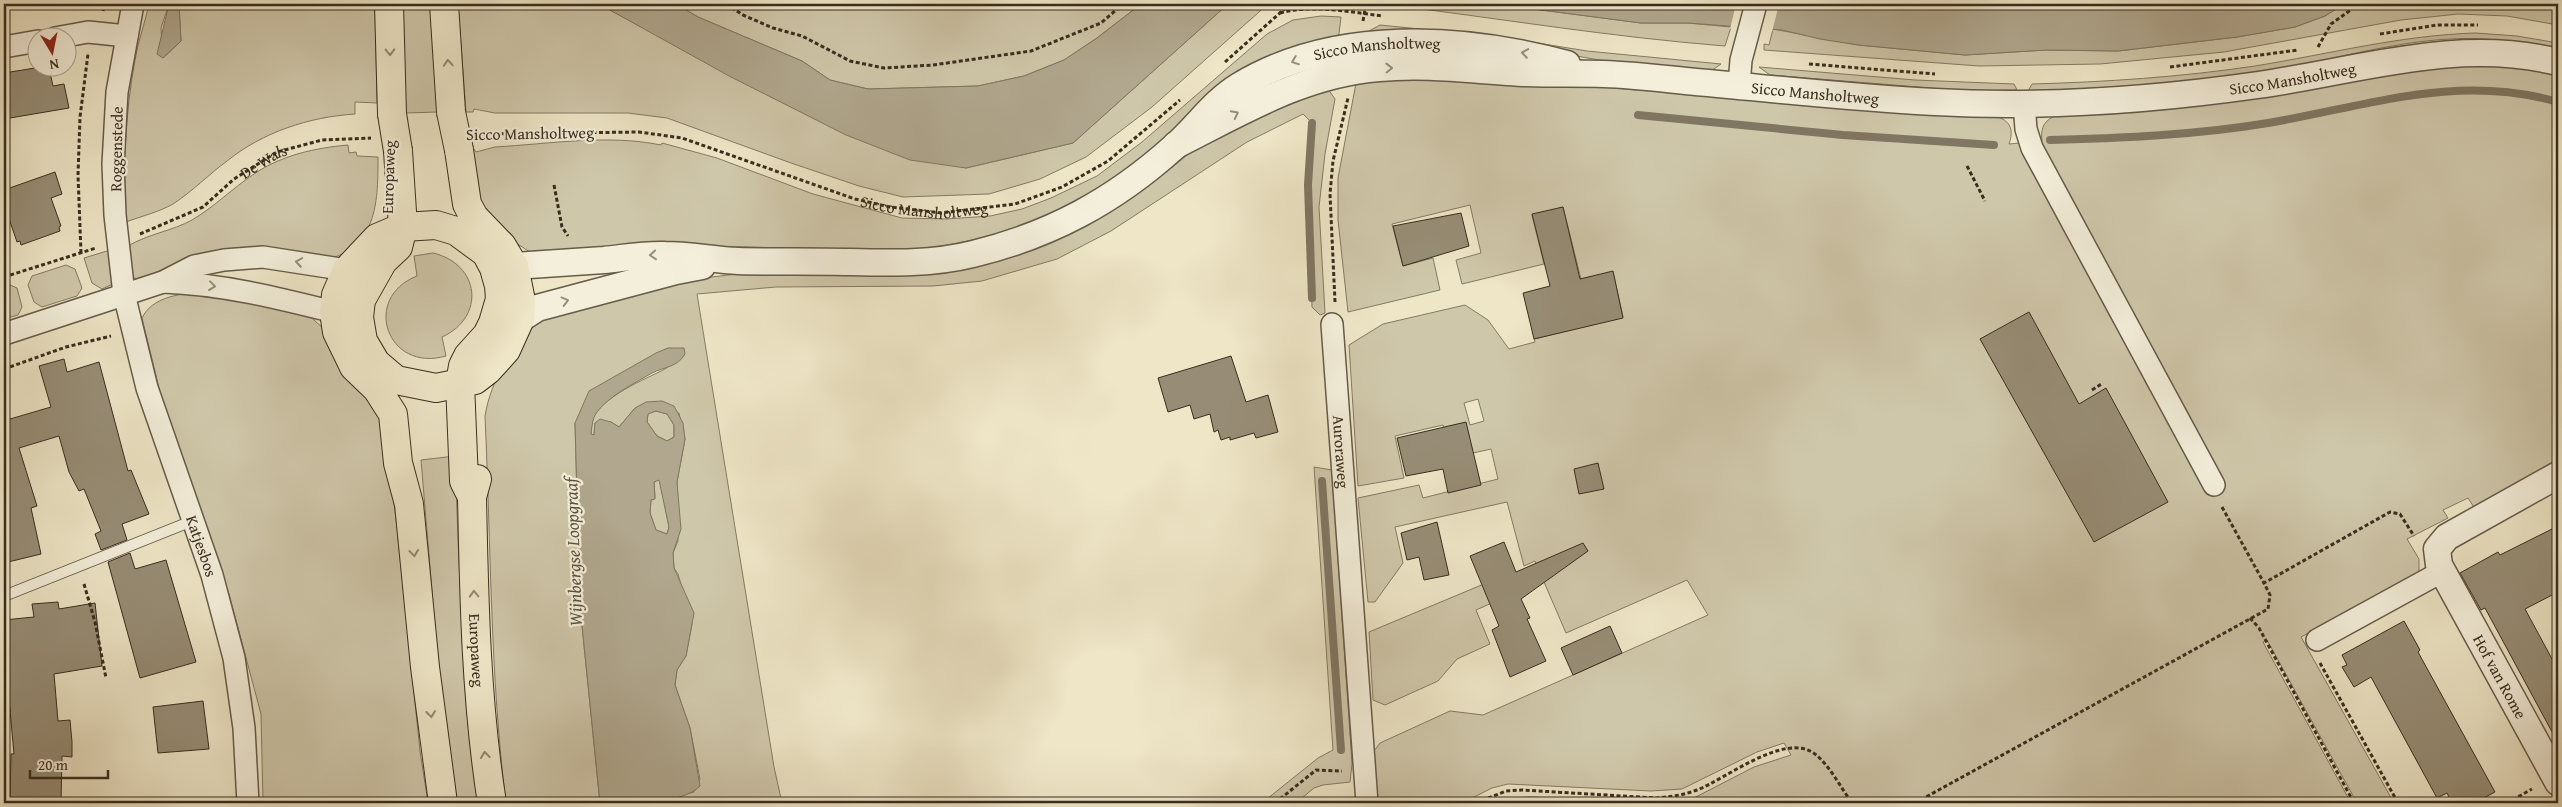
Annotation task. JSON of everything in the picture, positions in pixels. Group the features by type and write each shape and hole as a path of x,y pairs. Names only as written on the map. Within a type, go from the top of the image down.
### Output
{"main road":[{"name":"Europaweg","path":"377,238 386,221 388,211 388,147 392,114 389,4"},
{"path":"444,4 452,112 461,145 466,204 474,217 502,246 504,267 500,299 493,323 487,335 465,361 467,382"},
{"path":"456,231 450,208 461,145"},
{"name":"Europaweg","path":"388,147 403,227"},
{"path":"436,225 456,231 504,267 521,301 520,319 506,350 488,370 467,382 436,388 386,384 354,367 343,348 337,332 334,312 336,295 347,270 377,238 403,227 436,225"},
{"path":"403,227 398,247 382,261 361,300 360,322 362,341 376,363 386,384 393,414 398,463 409,504 425,667 443,803"},
{"path":"334,312 360,322"},
{"name":"Europaweg","path":"467,382 477,481 472,496 477,660 484,755 492,803"}],"street":[{"name":"Roggenstede","path":"124,294 118,241 113,164 117,92 133,4"},
{"path":"1739,86 1740,60 1756,4"},
{"path":"78,34 88,32 127,36"},
{"path":"4,47 28,43"},
{"name":"Sicco Mansholtweg","path":"504,267 663,254 737,261 908,263 961,256 996,248 1054,228 1089,211 1126,186 1176,145 1212,106 1238,87 1264,72 1302,58 1342,49 1408,43 1478,47 1530,54 1606,74 1934,102 2024,104 2130,99 2259,85 2431,55 2459,53 2511,55 2558,62"},
{"path":"2024,104 2026,129 2032,148 2214,485"},
{"path":"4,334 163,282 194,266 224,260 263,257 347,270"},
{"name":"Sicco Mansholtweg","path":"520,319 537,308 676,270 737,261"},
{"path":"163,282 207,285 260,293 334,312"},
{"name":"Katjesbos","path":"124,294 147,388 212,575 234,658 244,728 248,803"},
{"name":"Auroraweg","path":"1332,324 1366,793"},
{"path":"2317,640 2440,560 2447,537 2558,475"},
{"name":"Hof van Rome","path":"2440,560 2558,782"}],"lane":[{"path":"4,596 192,521"}],"path":[{"path":"4,8 33,4"},
{"path":"81,253 78,175 80,117 89,47 98,33 104,4"},
{"path":"726,4 743,15 774,28 802,36 850,61 884,68 932,65 1031,51 1101,23 1123,4"},
{"path":"1219,67 1290,4"},
{"path":"1364,14 1366,4"},
{"path":"2318,46 2331,24 2360,4"},
{"path":"1278,14 1296,9 1314,8 1391,17"},
{"path":"2376,35 2437,25 2480,25"},
{"path":"2309,48 2328,45"},
{"path":"2168,67 2300,49"},
{"path":"1806,64 1940,74"},
{"name":"Sicco Mansholtweg","path":"461,145 639,132 682,138 855,199 890,207 941,213 1014,204 1062,187 1108,161 1185,96"},
{"path":"1332,324 1336,312 1331,248 1330,194 1333,161 1347,102"},
{"name":"De Wals","path":"4,278 118,241 203,207 234,179 278,152 322,140 388,147"},
{"path":"1967,166 1985,201"},
{"path":"554,185 562,227 566,235 573,239"},
{"path":"4,369 66,347 133,331"},
{"path":"111,336 114,346"},
{"path":"2092,390 2103,383"},
{"path":"1915,803 2268,609 2270,595 2219,502 2214,485"},
{"path":"2264,583 2390,512 2400,514 2415,539 2440,560"},
{"path":"79,566 95,622 106,678"},
{"path":"2250,618 2259,628 2354,803"},
{"path":"2317,640 2312,650 2398,803"},
{"path":"1476,803 1498,793 1522,790 1656,798 1680,795 1699,790 1773,752 1798,748 1807,749 1816,755 1852,803"},
{"path":"1275,803 1316,770 1329,769 1346,772 1366,793"},
{"path":"2507,803 2522,795"}],"shaded area":[{"path":"149,4 169,4 161,28 163,58 181,41 179,4 375,4 377,103 355,102 355,114 304,123 271,134 241,151 220,166 173,204 126,222 125,161 129,100 136,53"},
{"path":"169,4 179,4 181,41 163,58 157,54"},
{"path":"402,4 431,4 438,112 406,113"},
{"path":"458,4 599,4 754,87 966,168 1073,143 1228,4 1268,4 1152,107 1086,157 1040,179 989,194 903,197 859,186 667,118 628,113 495,113 474,109 473,112 466,112"},
{"path":"599,4 676,4 698,17 802,61 830,80 868,89 978,86 1024,76 1064,60 1097,38 1141,4 1228,4 1073,143 966,168 910,160 846,135 731,77"},
{"path":"676,4 1141,4 1097,38 1064,60 1024,76 978,86 868,89 830,80 802,61 698,17"},
{"path":"1383,4 1495,4 1641,23 1688,23 1731,27 1725,46 1596,32"},
{"path":"1495,4 2344,4 2325,16 2295,27 2237,37 2118,51 2046,50 1965,55 1858,45 1782,30 1688,23 1641,23"},
{"path":"2344,4 2558,4 2558,25 2507,16 2458,14 2401,20 2224,52 2100,64 1979,66 1764,50 1764,44 1769,45 1773,29 1858,45 1965,55 2046,50 2118,51 2237,37 2295,27 2325,16"},
{"path":"1321,16 1341,17 1338,42 1135,164 1079,202 1006,233 933,248 895,250 691,246 533,254 513,241 478,199 468,150 474,149 476,152 495,147 599,140 620,140 661,145 662,143 717,158 813,194 902,218 946,219 990,216 1022,209 1051,198 1097,176 1142,142 1267,34 1293,20"},
{"path":"1380,25 1500,37 1587,51 1721,64 1711,71 1605,61 1514,45 1368,38 1369,31"},
{"path":"2476,33 2517,36 2558,43 2558,50 2523,43 2487,39 2428,41 2369,50 2251,74 2139,85 2028,91 2032,84 2116,80 2199,73 2255,66 2393,41 2448,34"},
{"path":"2442,64 2514,67 2558,74 2558,463 2475,509 2468,498 2443,510 2448,518 2407,539 2419,559 2419,571 2416,574 2301,637 2394,803 2357,803 2267,640 2263,642 2351,803 1666,803 1690,800 1754,767 1791,755 1784,743 1757,752 1682,789 1651,791 1508,784 1492,788 1462,803 1378,803 1374,751 1380,743 1450,711 1483,715 1708,615 1687,580 1566,633 1535,561 1524,566 1507,502 1395,527 1403,563 1375,602 1368,602 1358,498 1419,485 1423,498 1498,479 1491,449 1451,458 1443,425 1395,436 1404,478 1358,486 1349,345 1383,324 1465,305 1488,320 1509,349 1535,342 1534,339 1623,317 1613,272 1581,279 1563,207 1532,215 1544,264 1462,284 1456,260 1481,253 1470,205 1392,224 1403,266 1433,258 1440,290 1348,312 1338,220 1338,178 1357,78 1577,85 1945,115 1990,115 2001,118 2008,123 2011,132 2009,144 2042,141 2044,124 2058,115","holes":["1478,399 1484,421 1470,425 1464,403"]},
{"path":"1759,67 1915,80 2014,84 2017,90 1967,91 1770,75"},
{"path":"1328,89 1335,99 1325,154 1319,207 1325,313 1320,315 1312,307 1308,185 1312,123 1303,114 1247,142 1111,231 1057,259 982,281 933,286 776,287 697,294 774,767 782,803 654,803 694,792 700,779 690,728 675,685 677,670 686,656 692,624 678,574 674,568 673,553 678,541 677,482 685,439 679,413 635,408 619,427 611,422 595,423 594,435 591,435 592,421 597,411 612,397 575,423 580,606 600,803 506,803 494,659 485,416 492,389 504,364 511,352 538,320 694,279 746,273 940,272 1000,260 1055,240 1108,212 1158,178 1214,135 1244,117","holes":["684,348 668,367 616,395"]},
{"path":"348,145 349,153 356,152 357,156 378,157 378,173 372,218 366,232 357,243 345,252 329,259 203,257 137,279 130,276 128,246 192,220 265,167 287,157 311,150"},
{"path":"107,251 111,252 115,283 102,289 92,283 84,258"},
{"path":"433,253 449,259 460,268 468,279 472,292 471,305 466,317 456,328 442,337 446,356 426,358 409,354 396,344 388,331 386,315 390,300 400,286 417,276 414,256"},
{"path":"66,265 75,269 82,288 77,296 42,307 34,302 28,285 32,276"},
{"path":"8,284 17,288 22,307 18,315 4,319 4,285"},
{"path":"200,292 307,314 322,327 359,390 373,406 384,426 396,519 420,751 428,803 263,803 261,714 229,594 177,462 142,318 152,305 159,301 183,294"},
{"path":"668,348 684,348 685,354 679,362 652,373 623,390 602,406 595,415 591,434 594,435 595,423 600,419 611,422 619,427 635,408 646,402 662,401 674,406 683,423 685,439 677,482 681,529 673,553 674,568 694,613 686,656 677,670 675,685 690,728 700,786 692,792 667,800 638,803 600,803 580,606 575,423 589,391","holes":["656,411 667,414 674,425 674,437 667,441 657,436 647,422 648,414","659,480 669,527 667,534 656,530 650,513 651,500 655,499 654,482"]},
{"path":"656,411 667,414 674,425 674,437 667,441 657,436 647,422 648,413"},
{"path":"455,456 465,673 478,803 456,803 437,650 421,460"},
{"path":"1314,467 1332,470 1352,764 1350,782 1314,788 1296,803 1262,803 1318,758 1333,750"},
{"path":"660,480 669,527 667,534 656,530 650,513 651,500 655,498 654,481"},
{"path":"1503,576 1510,595 1476,610 1490,644 1457,659 1438,681 1385,705 1373,700 1369,632"},
{"path":"1532,797 1639,803 1508,803 1507,801 1487,803 1503,798"}],"pier":[{"path":"1736,4 1779,4 1772,32 1730,29"}],"building":[{"path":"28,69 28,78 51,78 53,86 64,84 69,108 4,119 4,96 8,96 4,73"},
{"path":"55,172 62,194 51,198 61,226 59,227 60,231 21,245 20,241 17,242 4,204 4,190"},
{"path":"1563,207 1580,279 1613,271 1623,318 1534,339 1523,293 1550,286 1532,214"},
{"path":"1461,213 1469,246 1403,266 1393,226"},
{"path":"2029,312 2079,404 2106,388 2168,502 2094,542 1980,339"},
{"path":"1231,356 1246,402 1268,395 1278,432 1256,438 1254,433 1230,440 1230,437 1221,440 1218,430 1214,432 1210,414 1194,419 1190,405 1168,412 1158,378"},
{"path":"64,359 67,372 99,362 128,471 131,470 149,514 122,524 127,540 101,550 95,534 101,531 84,489 79,491 69,472 59,436 19,448 37,506 31,508 41,554 4,563 4,414 8,413 10,419 51,407 39,366"},
{"path":"1466,422 1481,485 1448,493 1443,469 1406,476 1397,438"},
{"path":"1598,463 1604,489 1579,494 1574,469"},
{"path":"1437,522 1449,575 1424,580 1419,557 1407,560 1401,533"},
{"path":"2558,526 2558,592 2525,609 2558,670 2558,743 2485,608 2481,610 2460,573 2498,552 2500,555"},
{"path":"1504,542 1516,572 1583,543 1588,551 1521,599 1530,618 1527,619 1546,661 1510,677 1492,630 1499,626 1470,556"},
{"path":"130,553 135,569 166,560 196,662 140,678 108,562"},
{"path":"58,602 59,609 95,603 102,666 54,674 58,721 70,720 72,742 72,757 62,756 61,802 10,802 11,754 14,754 4,644 4,620 34,617 32,604"},
{"path":"2404,621 2420,650 2418,652 2495,792 2474,803 2452,803 2447,793 2437,798 2371,677 2354,687 2342,667 2347,665 2342,655"},
{"path":"1610,626 1622,653 1573,675 1561,648"},
{"path":"203,701 209,749 158,753 153,707"}],"waterway":[{"path":"2050,140 2132,137 2241,127 2377,101 2448,91 2520,94 2558,102"},
{"path":"1638,115 1843,135 1994,145"},
{"path":"1312,123 1308,185 1312,298"},
{"path":"1322,481 1341,750"}],"water label":[{"name":"Wijnbergse Loopgraaf","path":"573,552"}]}
